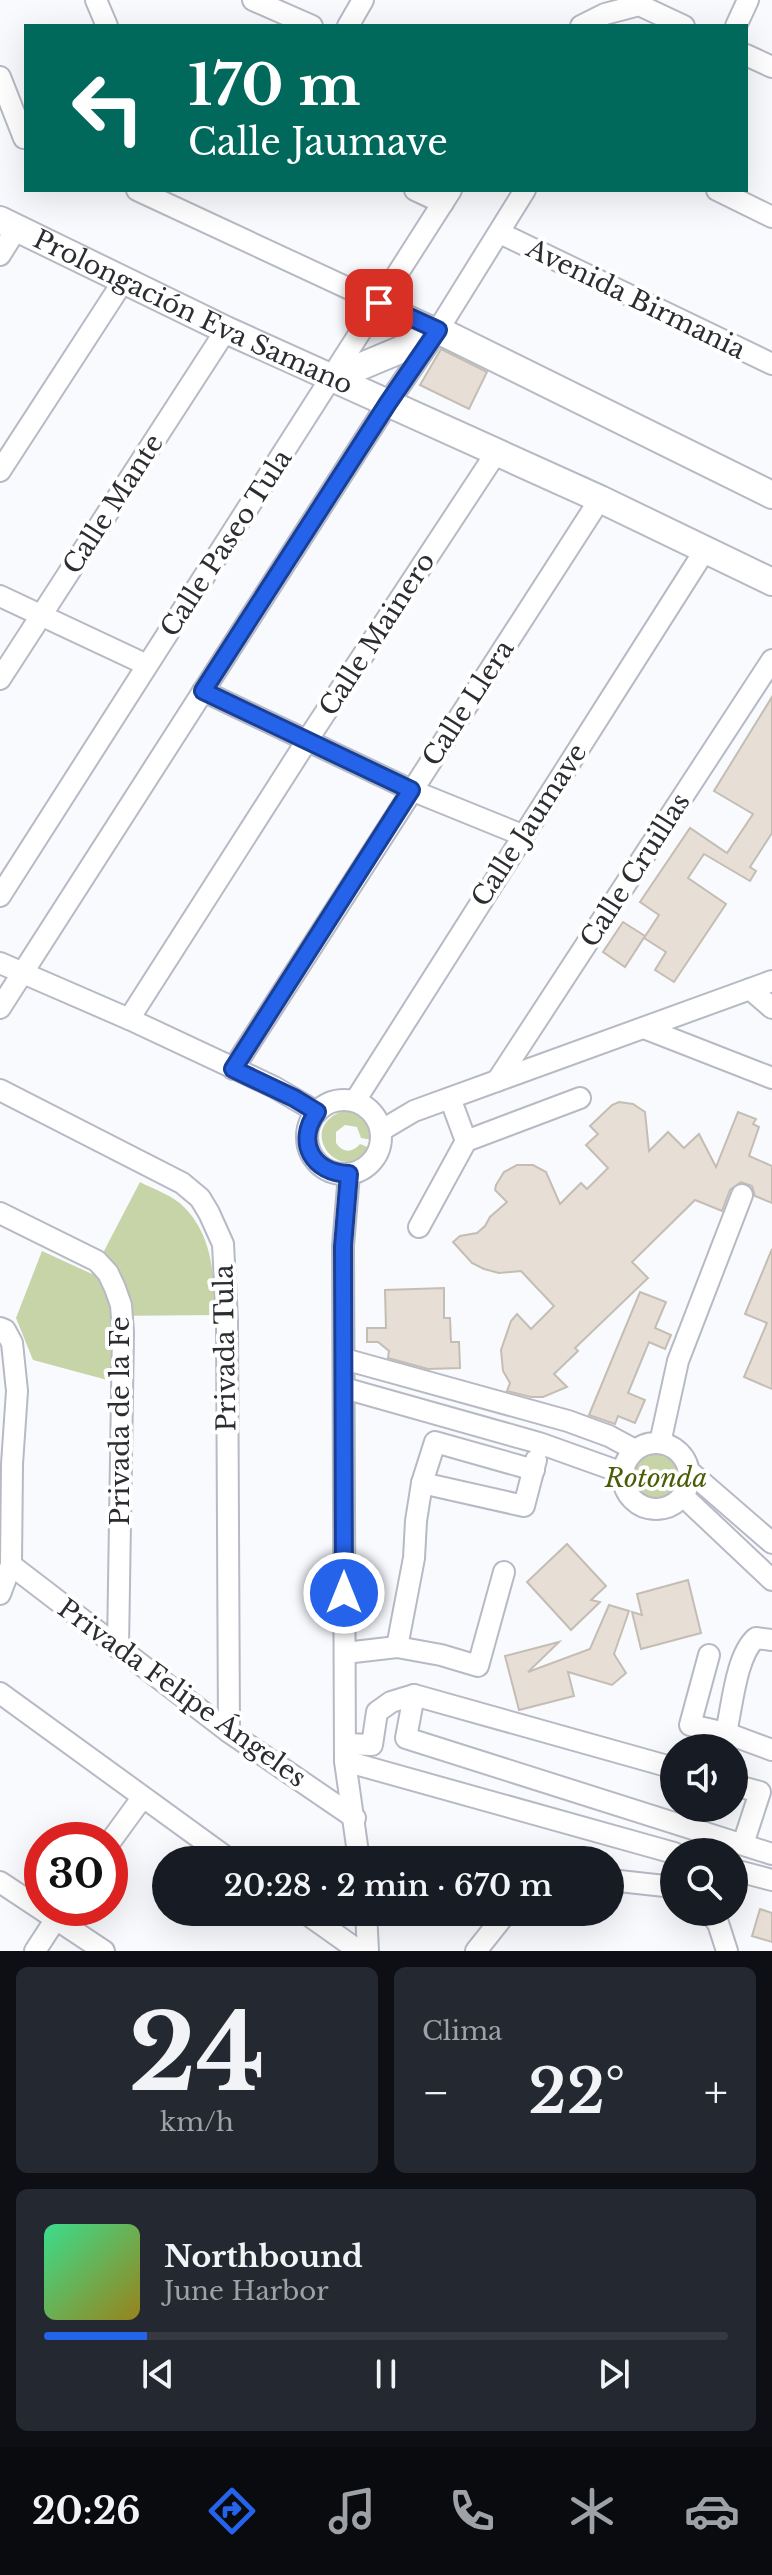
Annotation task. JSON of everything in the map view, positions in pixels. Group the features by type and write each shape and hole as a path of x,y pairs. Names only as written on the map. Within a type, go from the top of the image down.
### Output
{"main road":[{"name":"Prolongación Eva Samano","path":"8,224 226,330 600,499 772,582"},
{"path":"333,378 438,330 772,495"}],"street":[{"path":"96,0 106,24"},
{"path":"253,0 307,24"},
{"path":"349,24 363,0"},
{"path":"737,24 748,0"},
{"path":"585,24 641,2 680,24"},
{"path":"626,24 641,2"},
{"path":"748,56 772,67"},
{"path":"0,77 24,136"},
{"path":"0,126 24,138"},
{"path":"141,192 438,330"},
{"path":"424,192 447,197"},
{"path":"0,1008 524,192"},
{"path":"721,192 772,217"},
{"name":"Calle Paseo Tula","path":"0,896 447,197"},
{"path":"0,255 8,224"},
{"name":"Avenida Birmania","path":"500,233 772,364"},
{"path":"0,471 124,280"},
{"name":"Calle Mante","path":"0,679 226,330"},
{"name":"Calle Mainero","path":"129,1019 496,453"},
{"name":"Calle Llera","path":"233,1069 600,499"},
{"name":"Calle Jaumave","path":"355,1101 705,550"},
{"path":"0,596 147,665"},
{"name":"Calle Cruillas","path":"497,1081 772,660"},
{"path":"203,691 411,790 522,835"},
{"path":"0,963 129,1019 317,1112"},
{"path":"382,1130 414,1111 772,981"},
{"path":"750,989 772,1008"},
{"path":"644,1028 772,1078"},
{"name":"Privada Tula","path":"0,1090 182,1183 200,1198 223,1244 227,1320 229,1732"},
{"path":"450,1098 466,1141"},
{"path":"419,1227 466,1141 580,1098"},
{"path":"332,1101 355,1101 369,1109 382,1130 381,1144 372,1162 365,1168 349,1174 327,1170 313,1157 307,1139 311,1120 332,1101"},
{"path":"349,1174 343,1246 345,1753 358,1846"},
{"path":"660,1443 678,1361 742,1195"},
{"name":"Privada de la Fe","path":"0,1213 97,1261 108,1273 121,1305 124,1382 118,1648"},
{"path":"0,1328 5,1330 12,1343 16,1371 11,1565 0,1594"},
{"path":"344,1359 568,1421 609,1436 635,1450"},
{"path":"344,1388 539,1443 623,1473"},
{"path":"397,1647 414,1558 422,1483 435,1442 534,1470"},
{"path":"422,1483 524,1506 539,1443"},
{"path":"689,1471 683,1496 661,1510 644,1508 630,1497 623,1473 635,1450 651,1443 676,1449 689,1471 772,1543"},
{"path":"683,1496 772,1580"},
{"name":"Privada Felipe Ángeles","path":"11,1565 229,1732 355,1818"},
{"path":"345,1653 397,1647 478,1666 504,1572"},
{"path":"726,1733 743,1656 756,1638 772,1640"},
{"path":"709,1655 690,1725 726,1733 772,1750"},
{"path":"0,1693 210,1846"},
{"path":"345,1753 372,1745 377,1712 391,1702 414,1695 660,1764"},
{"path":"414,1695 406,1738 724,1838"},
{"path":"345,1753 660,1849"},
{"path":"745,1838 760,1792 748,1789"},
{"path":"125,1822 142,1798"},
{"path":"748,1846 772,1854"},
{"path":"748,1874 772,1880"},
{"path":"0,1882 24,1895"},
{"path":"624,1882 660,1885"},
{"path":"35,1951 51,1926"},
{"path":"74,1926 104,1951"},
{"path":"324,1926 359,1951"},
{"path":"367,1926 368,1951"},
{"path":"476,1951 496,1926"},
{"path":"719,1926 727,1951"}],"green space":[{"path":"343,1111 356,1113 365,1119 372,1140 361,1138 357,1127 345,1125 336,1132 336,1143 345,1150 354,1149 360,1144 370,1148 359,1159 347,1162 336,1159 322,1141 322,1130 329,1119"},
{"path":"140,1182 180,1203 194,1218 210,1258 216,1315 111,1316 111,1381 33,1360 16,1318 42,1251 92,1274"},
{"name":"Rotonda","path":"656,1450 676,1458 684,1478 676,1498 656,1506 636,1498 628,1478 636,1458"}],"building":[{"path":"441,349 487,372 469,409 420,385"},
{"path":"772,697 772,833 750,867 756,871 750,881 704,854 688,878 726,904 674,982 655,970 666,952 644,938 659,915 640,902 690,828 727,853 753,814 714,791"},
{"path":"623,922 645,936 625,967 603,952"},
{"path":"619,1102 633,1104 645,1112 649,1151 668,1132 684,1148 699,1134 716,1167 738,1112 756,1119 753,1124 759,1127 749,1156 772,1166 772,1203 755,1196 752,1186 741,1182 730,1190 722,1211 695,1200 632,1262 648,1278 575,1348 578,1351 554,1374 567,1387 543,1397 507,1391 510,1383 503,1371 501,1350 511,1321 517,1314 531,1329 554,1306 521,1271 499,1273 484,1269 472,1263 453,1242 460,1236 477,1233 507,1202 495,1190 496,1185 504,1172 517,1165 533,1165 546,1172 560,1204 581,1183 587,1189 608,1168 586,1145 598,1134 590,1126"},
{"path":"772,1249 772,1389 744,1377 767,1323 745,1314"},
{"path":"444,1288 444,1318 450,1318 451,1342 459,1342 460,1368 428,1369 388,1358 389,1351 378,1342 367,1342 367,1328 386,1328 385,1290"},
{"path":"640,1292 666,1302 655,1328 671,1335 665,1349 649,1342 628,1393 645,1400 635,1423 618,1416 615,1424 589,1415"},
{"path":"567,1544 606,1586 591,1600 600,1602 571,1630 527,1582"},
{"path":"688,1580 701,1633 641,1649 632,1612 642,1615 637,1594"},
{"path":"609,1605 629,1611 614,1654 626,1673 612,1685 568,1672 574,1696 519,1710 505,1656 559,1642 528,1672 590,1649"},
{"path":"760,1909 772,1913 772,1942 752,1936"}],"route":[{"path":"344,1593 343,1246 349,1174 327,1170 313,1157 307,1139 311,1120 317,1112 274,1087 233,1069 411,790 203,691 438,330 379,303"}]}
